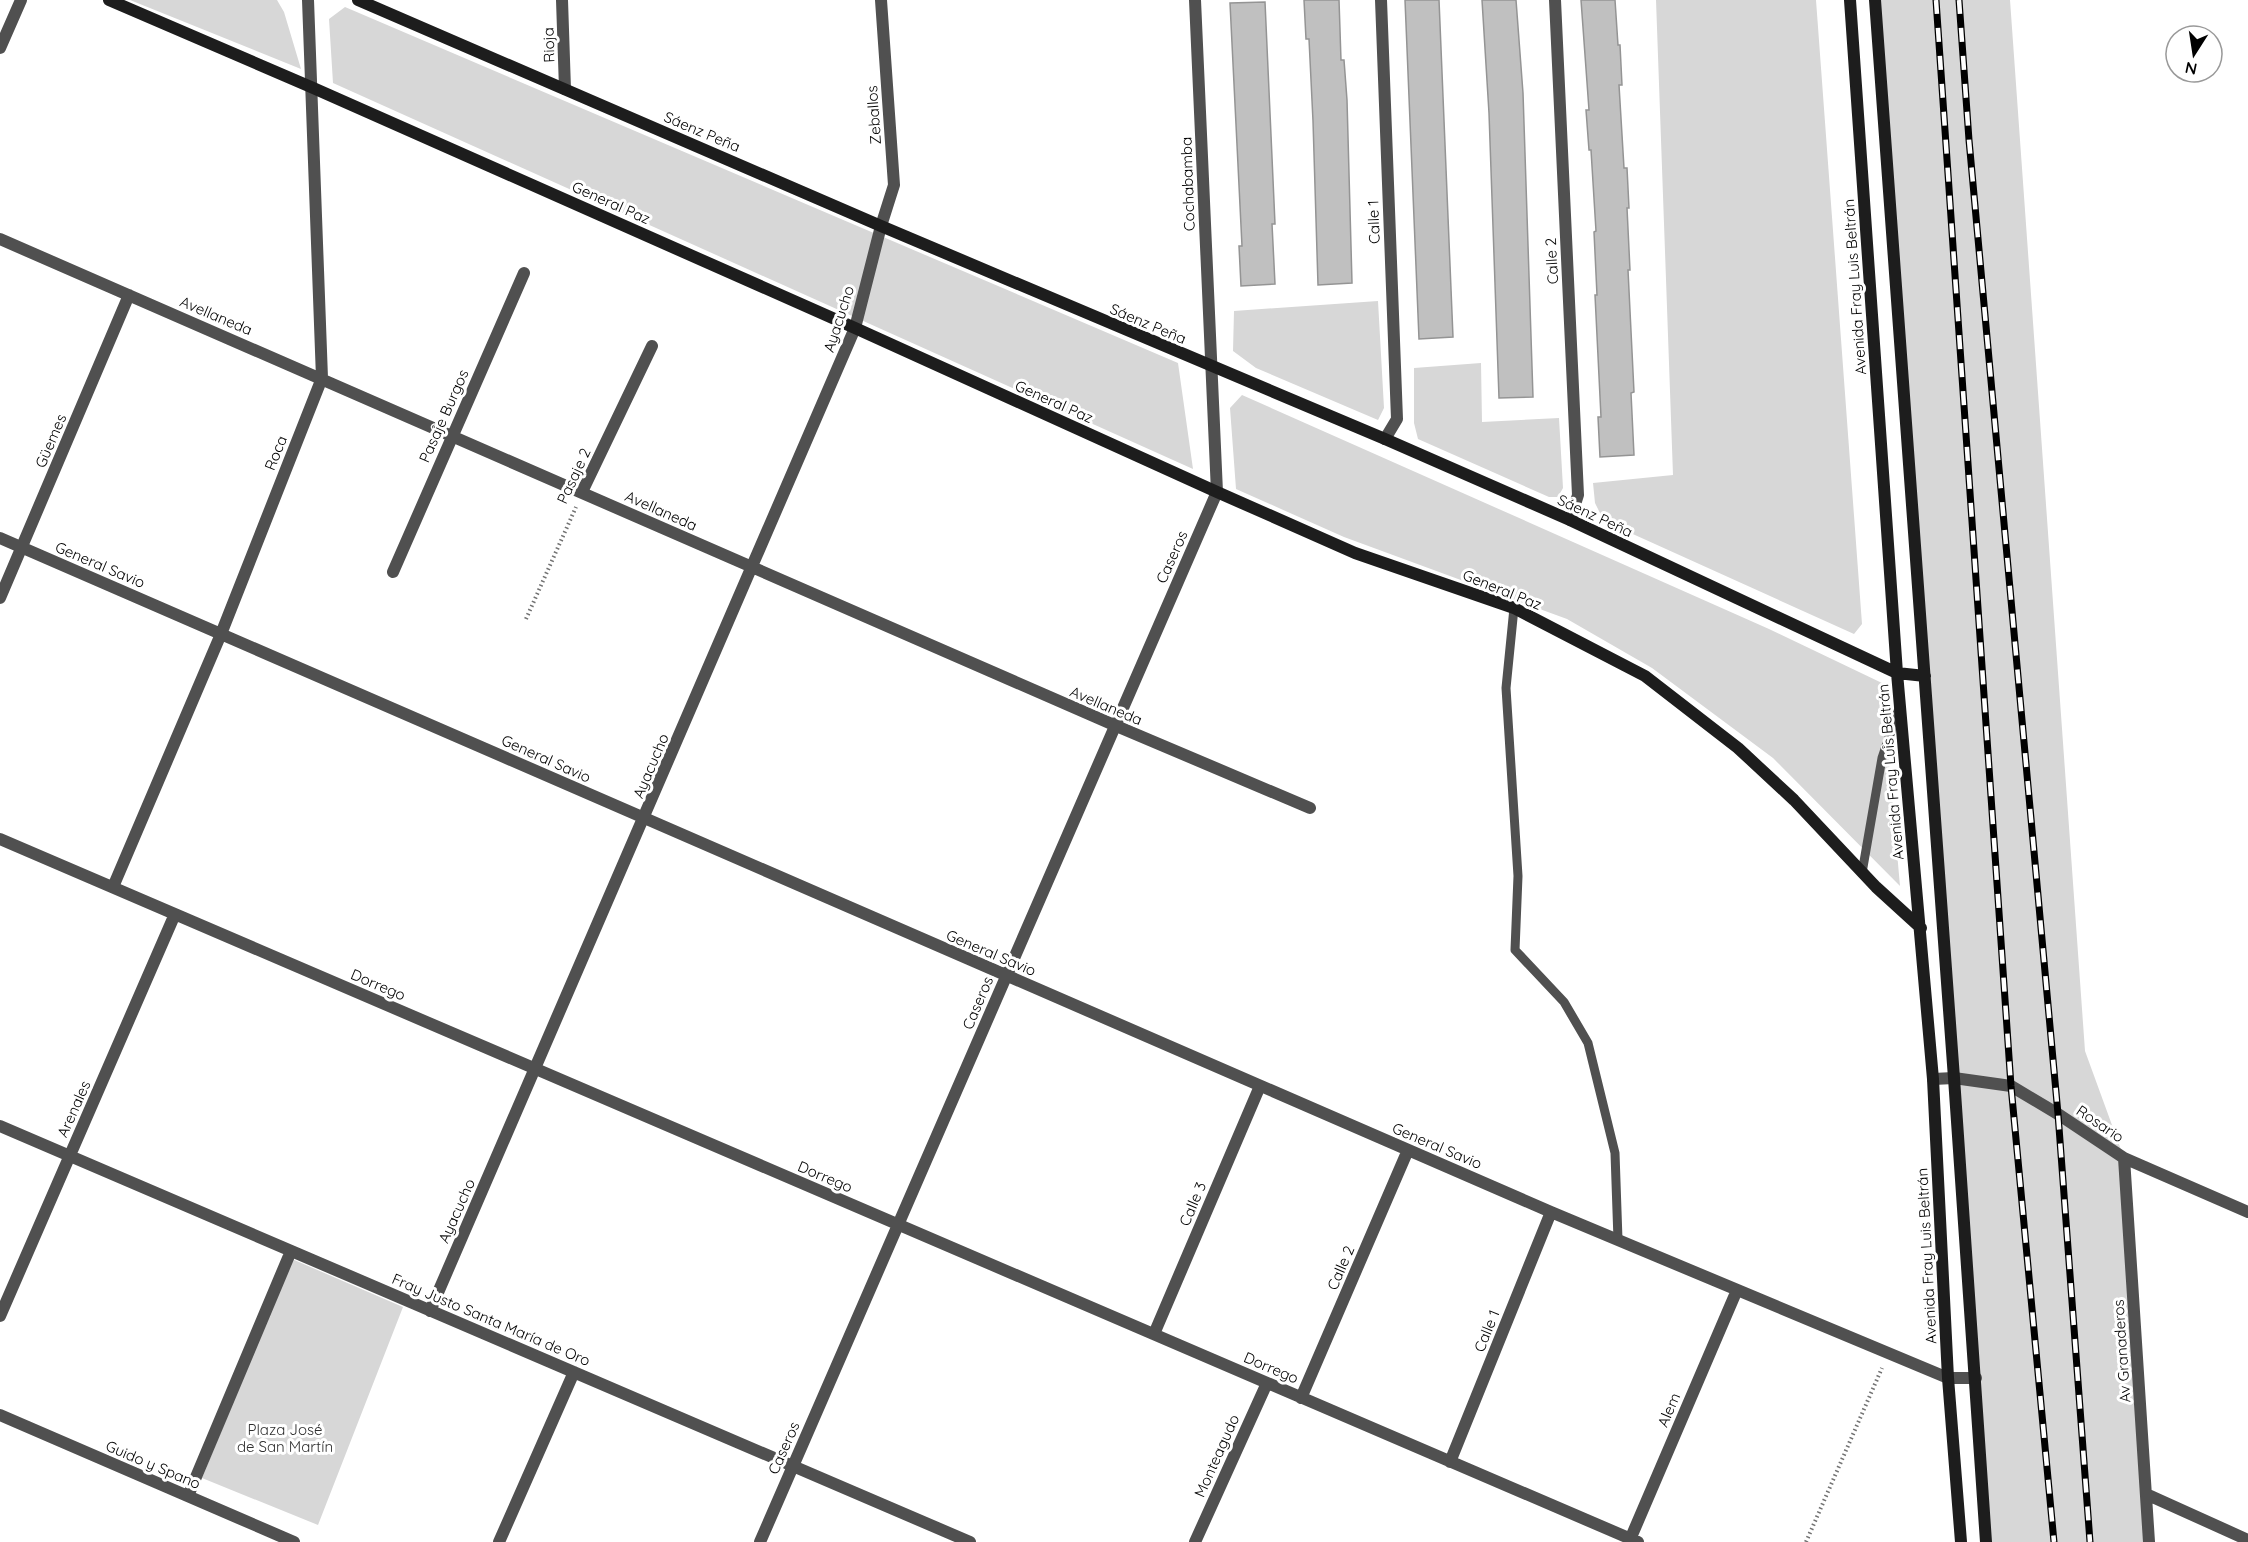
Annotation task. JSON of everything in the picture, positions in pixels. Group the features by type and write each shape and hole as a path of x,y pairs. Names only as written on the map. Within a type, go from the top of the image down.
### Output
{"street":[{"path":"0,48 21,0"},
{"name":"General Paz","path":"110,0 855,328 1355,553 1514,608 1645,676 1738,748 1794,801 1862,873 1921,928"},
{"name":"Roca","path":"113,887 221,634 322,378 308,0"},
{"name":"Sáenz Peña","path":"358,0 880,226 1385,439 1570,520 1897,673 1925,676"},
{"name":"Rioja","path":"562,0 565,89"},
{"name":"Zeballos","path":"880,226 894,185 881,0"},
{"name":"Cochabamba","path":"1196,0 1210,366"},
{"name":"Calle 1","path":"1381,0 1397,419 1385,439"},
{"name":"Calle 2","path":"1555,0 1578,495 1570,520"},
{"name":"Avenida Fray Luis Beltrán","path":"1850,0 1897,673 1933,1079 1948,1378 1961,1542"},
{"path":"1875,0 1976,1378 1986,1542"},
{"name":"Ayacucho","path":"430,1311 855,328 880,226"},
{"name":"Avellaneda","path":"0,239 1114,726 1311,808"},
{"name":"Pasaje Burgos","path":"393,572 524,273"},
{"name":"Güemes","path":"0,598 129,295"},
{"name":"Pasaje 2","path":"582,492 651,346"},
{"name":"Caseros","path":"760,1542 1217,492 1210,366"},
{"name":"General Savio","path":"0,538 1551,1212 1948,1378 1976,1378"},
{"name":"Dorrego","path":"0,839 1632,1541"},
{"name":"Arenales","path":"0,1316 175,914"},
{"name":"Rosario","path":"1933,1079 1954,1078 2011,1086 2124,1158 2248,1212"},
{"name":"Calle 3","path":"1154,1334 1260,1086"},
{"name":"Fray Justo Santa María de Oro","path":"0,1126 970,1542"},
{"name":"Calle 2","path":"1301,1398 1408,1150"},
{"name":"Av Granaderos","path":"2124,1158 2150,1542"},
{"name":"Calle 1","path":"1450,1462 1551,1212"},
{"path":"188,1496 291,1251"},
{"name":"Alem","path":"1632,1541 1737,1290"},
{"path":"500,1542 574,1372"},
{"name":"Monteagudo","path":"1196,1542 1267,1383"},
{"name":"Guido y Spano","path":"0,1415 294,1542"},
{"path":"2146,1494 2248,1540"}],"lane":[{"path":"1514,608 1506,688 1518,876 1515,950 1564,1002 1588,1043 1615,1153 1618,1240"},
{"path":"1862,873 1882,758 1900,706"}],"path":[{"name":"Pasaje 2","path":"526,620 582,492"},
{"path":"1806,1542 1889,1353"}],"green space":[{"path":"130,0 277,0 284,12 301,69"},
{"path":"1656,0 1816,0 1862,624 1854,634 1604,521 1595,503 1593,483 1673,475"},
{"path":"1875,0 2010,0 2085,1051 2124,1158 2149,1542 1986,1542"},
{"path":"345,7 1178,363 1193,469 333,83 329,19"},
{"path":"1378,301 1384,408 1378,420 1256,368 1233,351 1234,311"},
{"path":"1481,363 1482,422 1559,418 1563,488 1558,497 1549,497 1418,439 1414,423 1414,368"},
{"path":"1242,395 1769,629 1882,683 1900,886 1773,758 1652,668 1567,619 1344,537 1236,489 1230,408"},
{"name":"Plaza José de San Martín","path":"292,1259 403,1307 318,1525 202,1478"}],"building":[{"path":"1304,0 1339,0 1341,60 1344,60 1347,100 1352,283 1318,285 1309,39 1306,39"},
{"path":"1405,0 1439,0 1453,337 1419,339"},
{"path":"1482,0 1516,0 1523,93 1533,397 1499,398 1489,113"},
{"path":"1581,0 1615,0 1618,45 1620,45 1622,85 1619,85 1624,168 1627,168 1629,208 1627,208 1630,270 1628,270 1634,392 1631,393 1634,455 1600,457 1598,417 1601,417 1595,295 1597,295 1594,232 1596,231 1586,110 1589,110"},
{"path":"1265,2 1275,224 1272,224 1275,284 1241,286 1239,246 1242,246 1230,3"}],"railway":[{"path":"1936,0 2011,1086 2054,1542"},
{"path":"1959,0 1969,140 2058,1114 2090,1542"}]}
